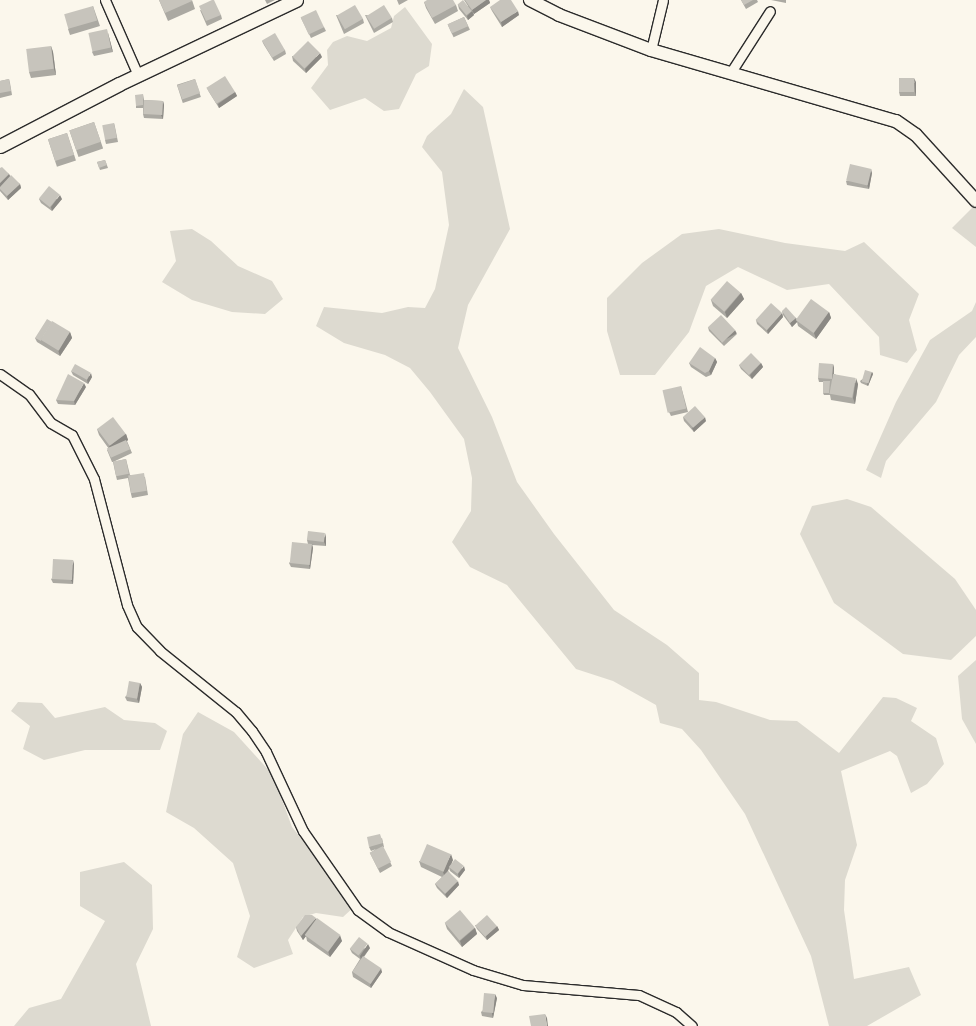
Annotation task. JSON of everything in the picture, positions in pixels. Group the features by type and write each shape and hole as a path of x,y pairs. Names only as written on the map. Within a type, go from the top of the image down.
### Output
{"main road":[{"path":"0,146 138,75 296,0"}],"street":[{"path":"105,0 138,75"},
{"path":"530,0 559,15 651,50 732,72 896,121 916,135 976,200"},
{"path":"651,50 664,0"},
{"path":"732,72 770,11"},
{"path":"0,374 29,394 51,422 72,435 94,479 127,605 137,627 160,651 236,712 252,731 266,752 303,831 358,910 388,932 479,972 523,985 638,995 676,1012 692,1026"}],"shaded area":[{"path":"405,7 432,44 429,66 416,74 399,109 384,111 365,98 330,110 311,88 328,65 327,50 333,42 347,36 367,41 391,28 394,16"},
{"path":"464,89 483,107 510,229 468,305 458,348 492,417 517,482 554,534 614,610 667,645 699,673 699,700 716,702 770,720 797,721 839,753 883,697 896,698 917,708 911,721 936,738 944,764 927,784 911,793 897,756 890,751 841,771 857,845 845,880 844,910 854,979 909,967 921,995 867,1026 829,1026 811,956 745,814 701,750 682,729 660,723 656,705 613,681 576,669 507,585 470,567 452,542 471,511 472,478 464,439 430,392 410,368 385,355 344,343 316,326 324,307 382,313 408,307 425,308 435,289 449,225 442,172 422,147 427,136 451,114"},
{"path":"975,205 976,207 976,247 952,228"},
{"path":"192,229 211,241 238,266 272,281 283,299 265,314 232,312 192,300 162,282 176,261 170,231"},
{"path":"719,229 785,243 845,251 864,242 919,294 909,320 917,350 907,363 880,355 879,337 829,284 787,290 738,267 706,286 689,332 655,375 620,375 607,331 607,298 642,263 682,234"},
{"path":"976,302 976,337 959,355 936,402 886,461 881,478 866,470 896,402 930,340 972,311"},
{"path":"847,499 871,507 955,579 976,610 976,636 951,660 903,654 834,603 800,534 812,506"},
{"path":"976,660 976,744 962,719 958,676"},
{"path":"18,702 42,703 55,718 105,707 124,720 155,723 167,731 160,750 85,750 44,760 23,749 30,726 11,711"},
{"path":"198,712 234,732 273,775 292,827 355,906 343,917 316,913 303,917 288,940 293,954 254,968 237,957 250,916 233,863 194,828 166,812 183,734"},
{"path":"124,862 152,885 153,929 136,964 151,1026 14,1026 29,1008 61,999 105,921 80,906 80,872"}],"building":[{"path":"159,0 192,0 192,1 165,13"},
{"path":"214,0 221,15 206,21 199,6"},
{"path":"427,0 453,0 456,5 432,18 424,2"},
{"path":"463,0 472,11 466,15 458,4"},
{"path":"465,0 486,0 472,10"},
{"path":"500,0 511,0 518,11 501,22 490,7"},
{"path":"741,0 753,0 744,5"},
{"path":"355,5 363,19 345,29 337,16"},
{"path":"384,5 392,18 374,29 366,16"},
{"path":"93,6 97,20 68,29 64,14"},
{"path":"316,10 324,27 309,34 301,17"},
{"path":"464,17 468,26 452,33 448,24"},
{"path":"107,29 111,48 92,52 88,33"},
{"path":"275,33 285,50 272,58 262,41"},
{"path":"308,41 320,53 304,69 292,57"},
{"path":"51,46 54,69 29,72 26,49"},
{"path":"225,76 235,92 216,104 206,88"},
{"path":"899,78 914,78 914,92 899,92"},
{"path":"9,79 11,91 0,93 0,81"},
{"path":"195,79 200,93 182,100 177,85"},
{"path":"143,94 143,105 136,106 135,95"},
{"path":"144,100 163,101 162,115 143,114"},
{"path":"94,122 101,142 76,150 69,130"},
{"path":"114,123 117,138 105,140 102,125"},
{"path":"67,133 74,155 55,161 48,139"},
{"path":"105,160 107,165 99,168 97,162"},
{"path":"850,164 871,169 868,186 846,181"},
{"path":"2,167 9,174 0,183 0,168"},
{"path":"11,175 20,184 7,196 0,189 0,187"},
{"path":"49,186 60,195 50,207 39,198"},
{"path":"727,281 741,293 724,312 711,300"},
{"path":"811,299 829,312 814,333 796,320"},
{"path":"771,303 782,313 767,330 756,320"},
{"path":"786,307 796,318 790,323 782,311"},
{"path":"721,315 735,330 722,343 708,327"},
{"path":"47,319 52,322 41,341 35,338"},
{"path":"52,321 70,332 59,351 41,340"},
{"path":"700,347 715,358 709,371 705,373 689,363"},
{"path":"751,353 761,363 749,375 739,365"},
{"path":"819,363 833,364 832,379 818,378"},
{"path":"75,364 91,373 87,380 71,371"},
{"path":"865,370 872,372 868,383 862,382"},
{"path":"68,374 84,383 74,401 56,400"},
{"path":"833,374 856,378 852,398 830,394"},
{"path":"823,381 830,381 829,393 823,393"},
{"path":"681,386 686,408 668,413 662,390"},
{"path":"695,406 705,417 693,428 683,417"},
{"path":"113,417 126,434 110,446 97,429"},
{"path":"126,440 130,449 111,458 107,449"},
{"path":"126,459 129,474 116,476 113,461"},
{"path":"144,473 147,491 131,493 128,476"},
{"path":"308,531 325,533 324,542 307,540"},
{"path":"292,542 312,544 310,565 290,563"},
{"path":"53,559 73,560 72,580 52,579"},
{"path":"129,681 140,683 137,699 126,697"},
{"path":"380,834 383,843 369,847 367,837"},
{"path":"427,844 451,854 444,872 420,861"},
{"path":"383,846 391,862 378,869 370,853"},
{"path":"455,859 464,866 458,874 449,867"},
{"path":"448,871 458,881 445,894 435,884"},
{"path":"460,910 475,928 459,940 445,923"},
{"path":"305,915 312,915 316,918 301,936 296,927"},
{"path":"487,915 497,926 485,937 475,926"},
{"path":"317,918 340,935 328,952 305,935"},
{"path":"359,937 368,944 358,956 350,949"},
{"path":"363,956 381,968 371,984 352,972"},
{"path":"484,993 495,994 493,1013 482,1012"},
{"path":"545,1014 547,1026 531,1026 529,1016"}]}
